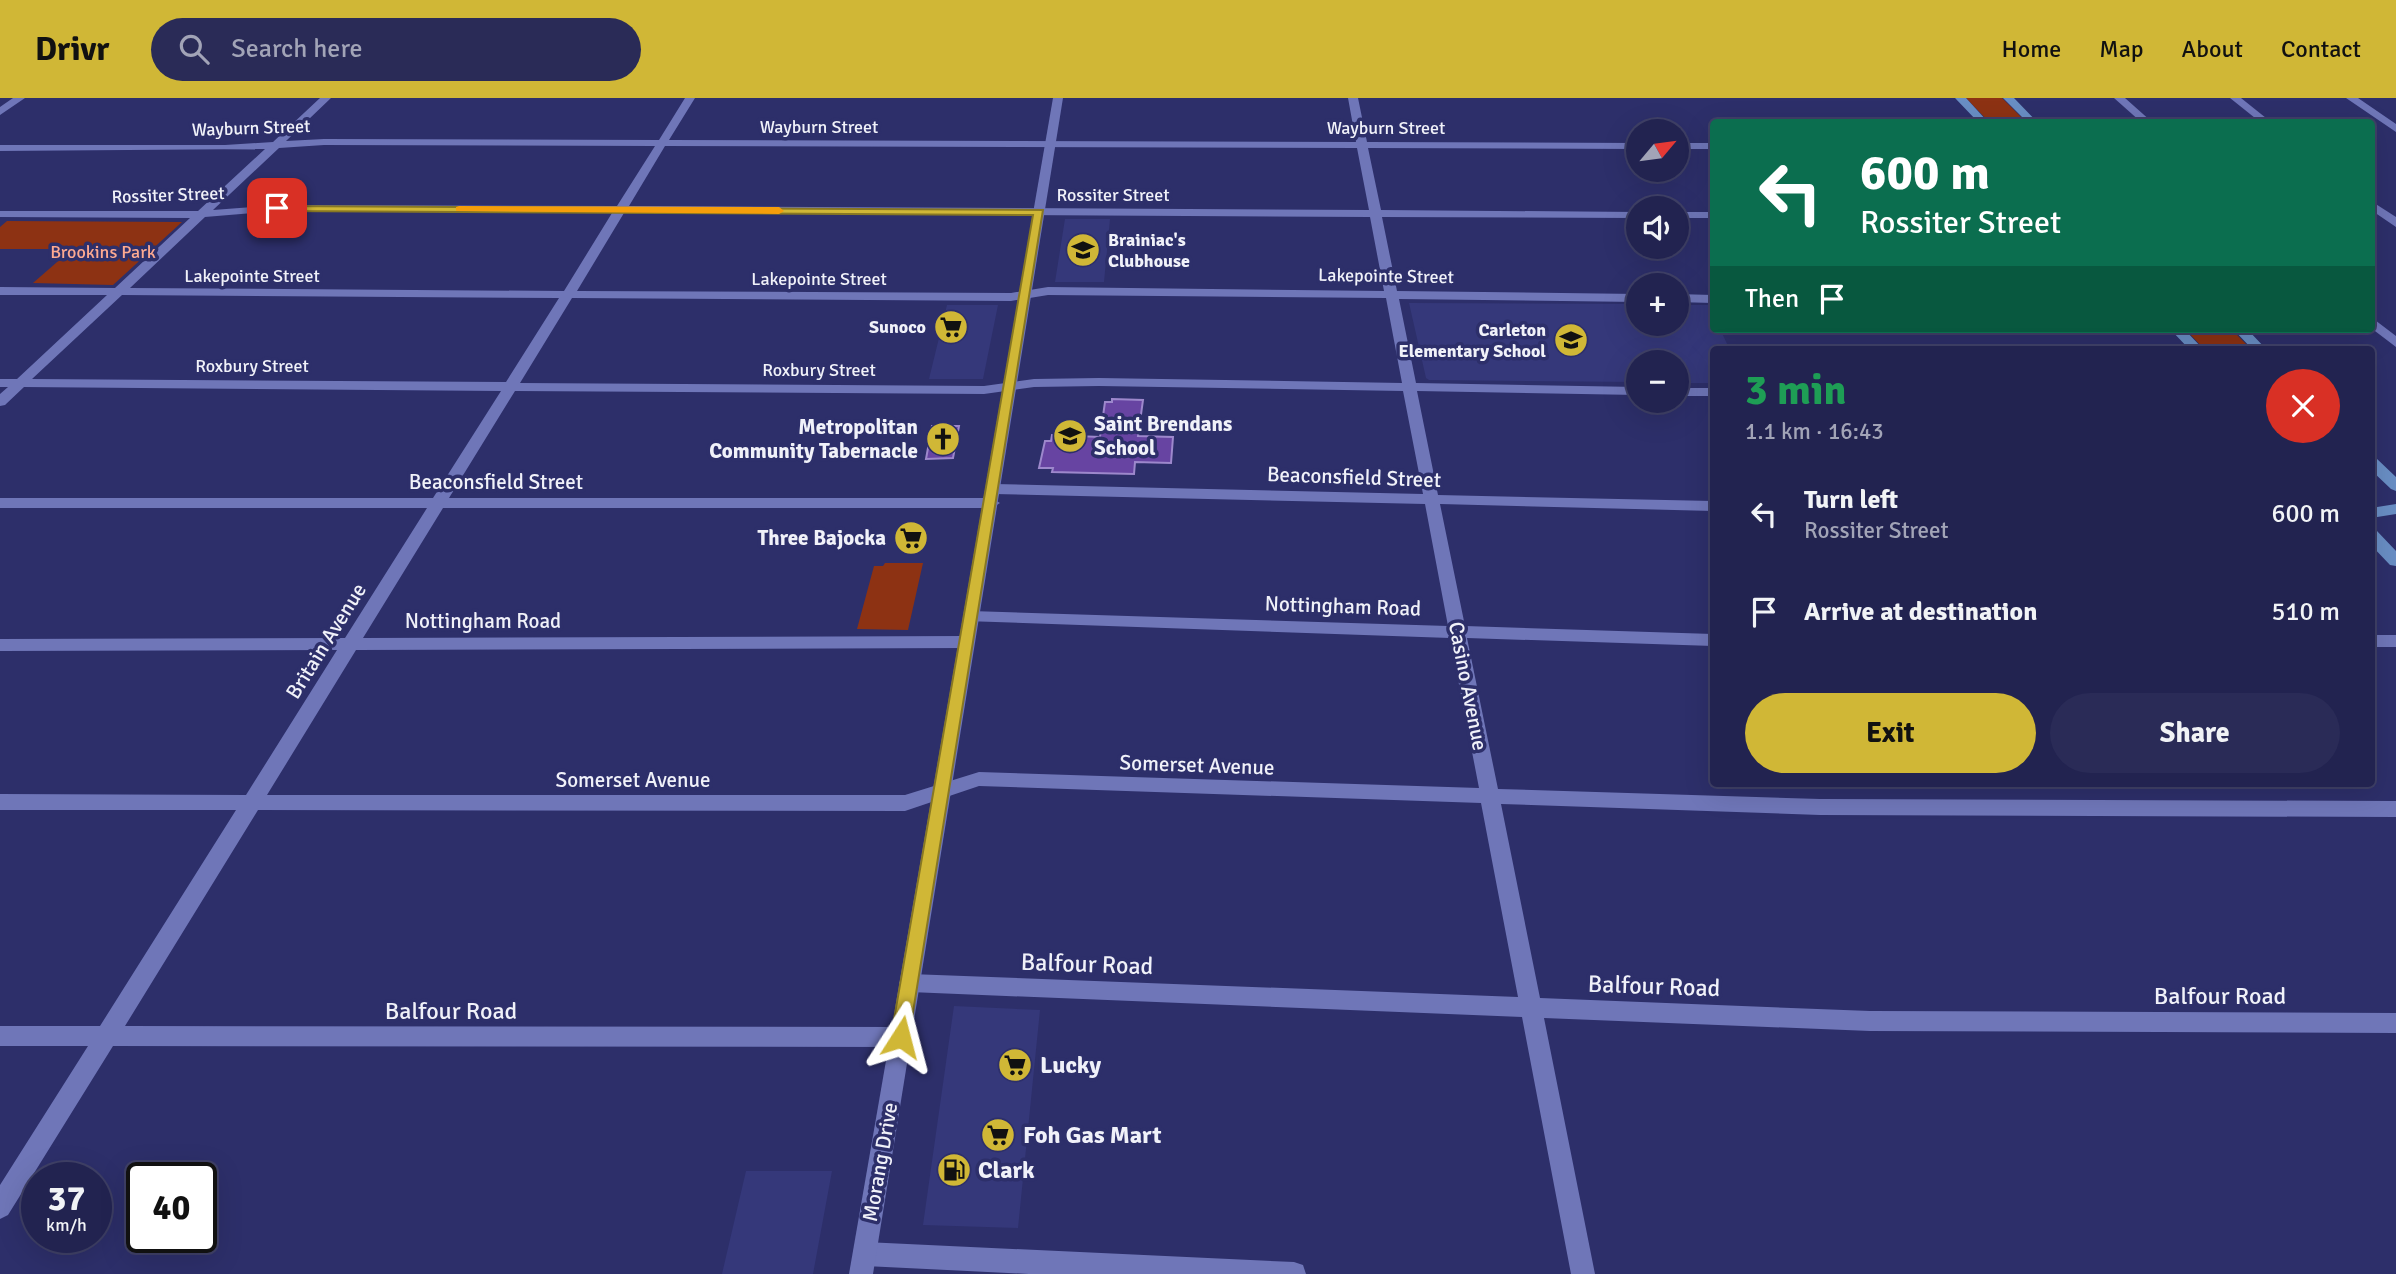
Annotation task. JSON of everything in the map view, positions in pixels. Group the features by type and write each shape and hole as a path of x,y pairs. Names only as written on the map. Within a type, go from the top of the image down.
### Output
{"main road":[{"path":"1960,98 1980,119"},
{"path":"2008,98 2029,119"},
{"path":"2181,333 2193,346"},
{"path":"2243,333 2256,346"},
{"path":"2375,465 2396,486"},
{"path":"2375,512 2396,509"},
{"path":"2375,539 2396,561"}],"street":[{"path":"0,112 20,98"},
{"path":"0,402 326,98"},
{"name":"Britain Avenue","path":"0,1207 690,98"},
{"name":"Morang Drive","path":"863,1264 1058,98"},
{"name":"Casino Avenue","path":"1353,98 1583,1274"},
{"path":"2119,98 2144,119"},
{"path":"2235,98 2262,119"},
{"path":"2351,98 2396,129"},
{"name":"Wayburn Street","path":"0,148 216,148 324,142 1626,146"},
{"path":"1689,146 1710,146"},
{"path":"2375,207 2393,219"},
{"name":"Rossiter Street","path":"0,214 202,213 277,208 1626,215"},
{"path":"1689,215 1710,215"},
{"path":"2375,217 2393,219"},
{"name":"Lakepointe Street","path":"0,291 1011,297 1048,291 1108,291 1626,298"},
{"path":"1689,298 1710,299"},
{"path":"2375,325 2396,343"},
{"name":"Roxbury Street","path":"0,383 984,390 1034,383 1101,382 1626,391"},
{"path":"1689,392 1710,392"},
{"name":"Beaconsfield Street","path":"0,503 437,503 993,496 1710,506"},
{"name":"Nottingham Road","path":"971,617 1710,640"},
{"path":"2375,641 2396,641"},
{"name":"Nottingham Road","path":"0,645 967,642"},
{"name":"Somerset Avenue","path":"0,802 905,803 979,779 1820,807 2396,808"},
{"name":"Balfour Road","path":"910,983 1870,1021 2396,1023"},
{"name":"Balfour Road","path":"0,1036 901,1037"},
{"path":"863,1264 1294,1274"}],"shaded area":[{"name":"Brainiac's Clubhouse","path":"1065,219 1110,219 1104,282 1055,282"},
{"name":"Carleton Elementary School","path":"1409,303 1626,304 1626,336 1689,336 1689,305 1709,305 1710,333 1722,333 1728,346 1710,346 1710,383 1689,383 1689,350 1626,350 1626,382 1426,378"},
{"path":"947,305 998,305 983,379 929,379"},
{"path":"954,1006 1040,1010 1018,1228 923,1225"},
{"path":"746,1171 832,1171 813,1274 722,1274"}],"green space":[{"path":"1966,98 2002,98 2023,119 1986,119"},
{"name":"Brookins Park","path":"7,221 182,222 113,285 33,283 72,249 0,249 0,227"},
{"path":"2189,333 2235,333 2248,346 2201,346"},
{"path":"885,563 923,563 908,630 857,629 874,566 883,566"}],"building":[{"name":"Saint Brendans School","path":"1112,399 1143,400 1138,436 1173,437 1171,463 1135,462 1134,474 1052,472 1053,468 1039,468 1045,441 1051,441 1052,435 1100,437 1105,402 1112,402"},
{"name":"Metropolitan Community Tabernacle","path":"932,426 959,426 953,458 926,459"}],"slow traffic":[{"path":"459,209 779,211"}],"place":[{"name":"Brainiac's Clubhouse","path":"1083,250"},
{"name":"Sunoco","path":"951,327"},
{"name":"Carleton Elementary School","path":"1571,340"},
{"name":"Saint Brendans School","path":"1070,436"},
{"name":"Metropolitan Community Tabernacle","path":"943,439"},
{"name":"Three Bajocka","path":"911,538"},
{"name":"Lucky","path":"1015,1065"},
{"name":"Foh Gas Mart","path":"998,1135"},
{"name":"Clark","path":"954,1170"}],"route":[{"path":"277,208 1039,212 901,1037"}]}
